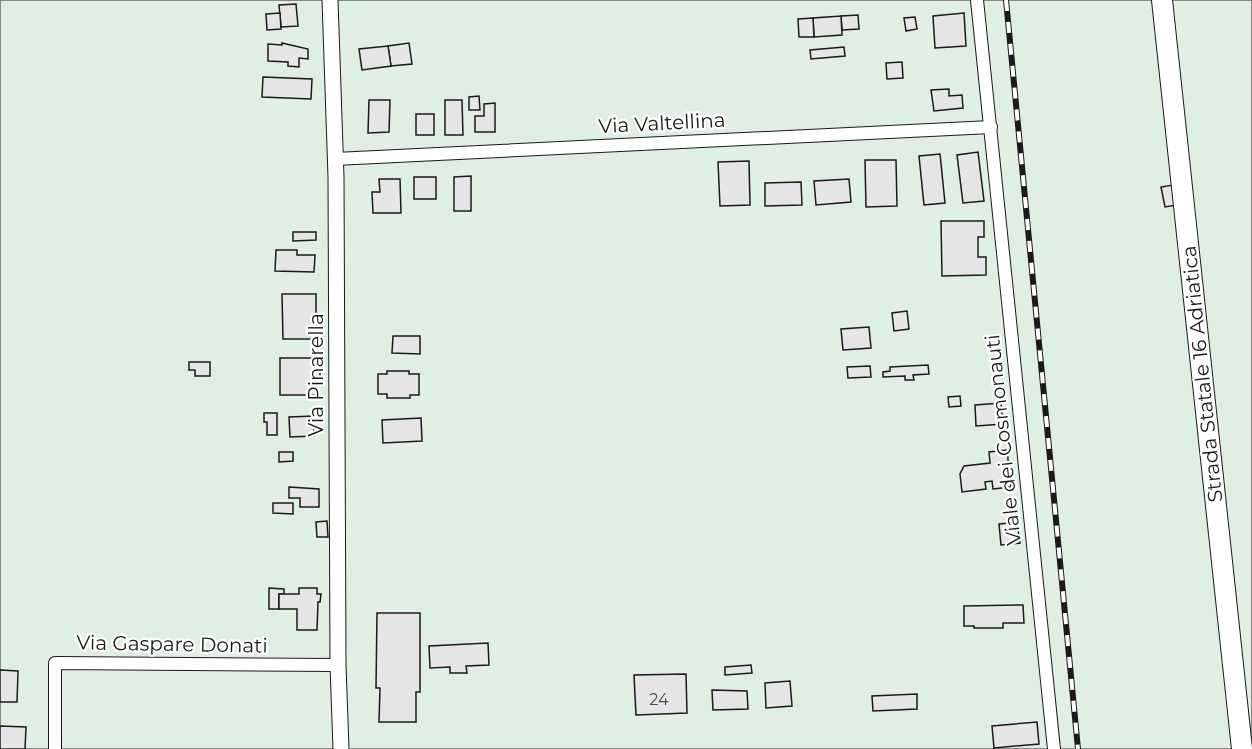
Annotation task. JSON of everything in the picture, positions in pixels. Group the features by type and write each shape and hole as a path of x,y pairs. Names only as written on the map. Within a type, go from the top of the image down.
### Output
{"main road":[{"name":"Strada Statale 16 Adriatica","path":"1162,0 1242,749"}],"street":[{"name":"Via Pinarella","path":"330,0 335,159 338,665 341,749"},
{"name":"Viale dei Cosmonauti","path":"977,0 1054,749"},
{"name":"Via Valtellina","path":"335,159 991,127"},
{"name":"Via Gaspare Donati","path":"55,749 55,663 338,665"}],"green space":[{"path":"0,0 1252,0 1252,749 0,749"}],"building":[{"path":"296,4 298,26 281,27 279,5"},
{"path":"280,13 281,29 267,30 266,14"},
{"path":"964,13 966,46 935,48 933,16"},
{"path":"858,15 859,29 842,30 841,16"},
{"path":"841,16 842,35 814,37 813,18"},
{"path":"915,17 917,29 906,31 904,18"},
{"path":"813,18 814,37 799,37 798,19"},
{"path":"282,43 308,49 308,59 299,58 299,67 288,66 288,62 268,61 268,44 282,45"},
{"path":"409,43 412,64 391,66 388,46"},
{"path":"388,46 391,66 362,70 359,49"},
{"path":"844,47 845,56 811,59 810,50"},
{"path":"902,62 903,78 887,79 886,63"},
{"path":"263,77 312,79 311,99 262,97"},
{"path":"949,89 949,96 962,95 963,108 934,111 931,90"},
{"path":"479,96 480,110 469,110 469,97"},
{"path":"369,100 390,100 389,132 368,133"},
{"path":"445,100 462,100 463,135 445,135"},
{"path":"495,103 495,132 475,132 475,116 484,116 484,104"},
{"path":"416,114 434,114 434,135 416,135"},
{"path":"978,152 984,201 963,203 957,155"},
{"path":"940,154 945,203 924,205 919,156"},
{"path":"865,160 896,160 897,206 866,207"},
{"path":"749,161 750,205 720,206 718,162"},
{"path":"471,176 471,211 454,211 454,177"},
{"path":"414,177 436,177 436,199 414,199"},
{"path":"379,179 400,179 401,213 373,213 372,192 380,192"},
{"path":"849,179 851,202 816,205 814,181"},
{"path":"801,182 802,205 765,206 765,183"},
{"path":"1173,185 1177,205 1165,207 1161,187"},
{"path":"941,221 984,221 984,237 978,237 978,257 986,257 986,275 942,276"},
{"path":"293,232 316,232 316,240 293,241"},
{"path":"276,250 297,250 297,255 315,255 314,272 275,271"},
{"path":"282,294 316,294 316,339 283,339"},
{"path":"907,311 909,329 894,331 892,313"},
{"path":"869,327 871,348 843,350 841,329"},
{"path":"393,336 420,336 420,354 392,353"},
{"path":"280,358 320,358 320,378 316,378 316,395 280,395"},
{"path":"189,362 210,362 210,376 195,376 195,370 189,370"},
{"path":"928,365 929,374 913,375 914,380 905,380 905,376 883,377 883,372 890,371 890,367"},
{"path":"870,366 871,377 848,378 847,367"},
{"path":"387,371 409,371 409,374 419,374 419,395 410,395 410,398 387,398 387,394 378,394 378,374 387,374"},
{"path":"960,396 961,406 949,407 948,397"},
{"path":"1001,403 1003,424 976,426 975,405"},
{"path":"264,413 277,413 277,435 267,435"},
{"path":"313,416 314,436 290,437 289,417"},
{"path":"421,418 422,441 383,443 382,420"},
{"path":"1007,450 1011,487 993,489 992,481 985,482 986,489 962,492 960,474 964,466 990,463 989,452"},
{"path":"279,452 293,452 293,461 279,462"},
{"path":"289,487 319,489 319,507 300,507 300,498 289,498"},
{"path":"273,503 293,503 293,514 273,513"},
{"path":"327,521 328,537 317,537 316,522"},
{"path":"1010,523 1011,531 1018,530 1020,543 1001,545 999,524"},
{"path":"269,588 284,589 284,594 279,594 279,609 269,609"},
{"path":"299,588 317,588 317,594 321,594 320,602 318,602 317,630 297,630 297,609 279,609 279,594 299,594"},
{"path":"1023,605 1024,623 1003,623 1003,628 964,626 964,606"},
{"path":"377,613 420,613 420,692 416,692 416,722 379,722 380,688 376,688"},
{"path":"488,643 489,665 466,666 467,673 450,673 450,667 430,668 429,646"},
{"path":"751,665 752,673 725,675 725,667"},
{"path":"0,670 18,671 17,702 0,702"},
{"path":"686,674 687,713 636,715 634,675"},
{"path":"790,681 792,706 766,708 765,683"},
{"path":"712,690 747,691 748,709 713,710"},
{"path":"917,694 917,709 873,711 872,696"},
{"path":"1037,722 1039,744 994,748 992,726"},
{"path":"0,726 26,727 25,749 0,749"}],"railway":[{"path":"1006,0 1078,749"}]}
